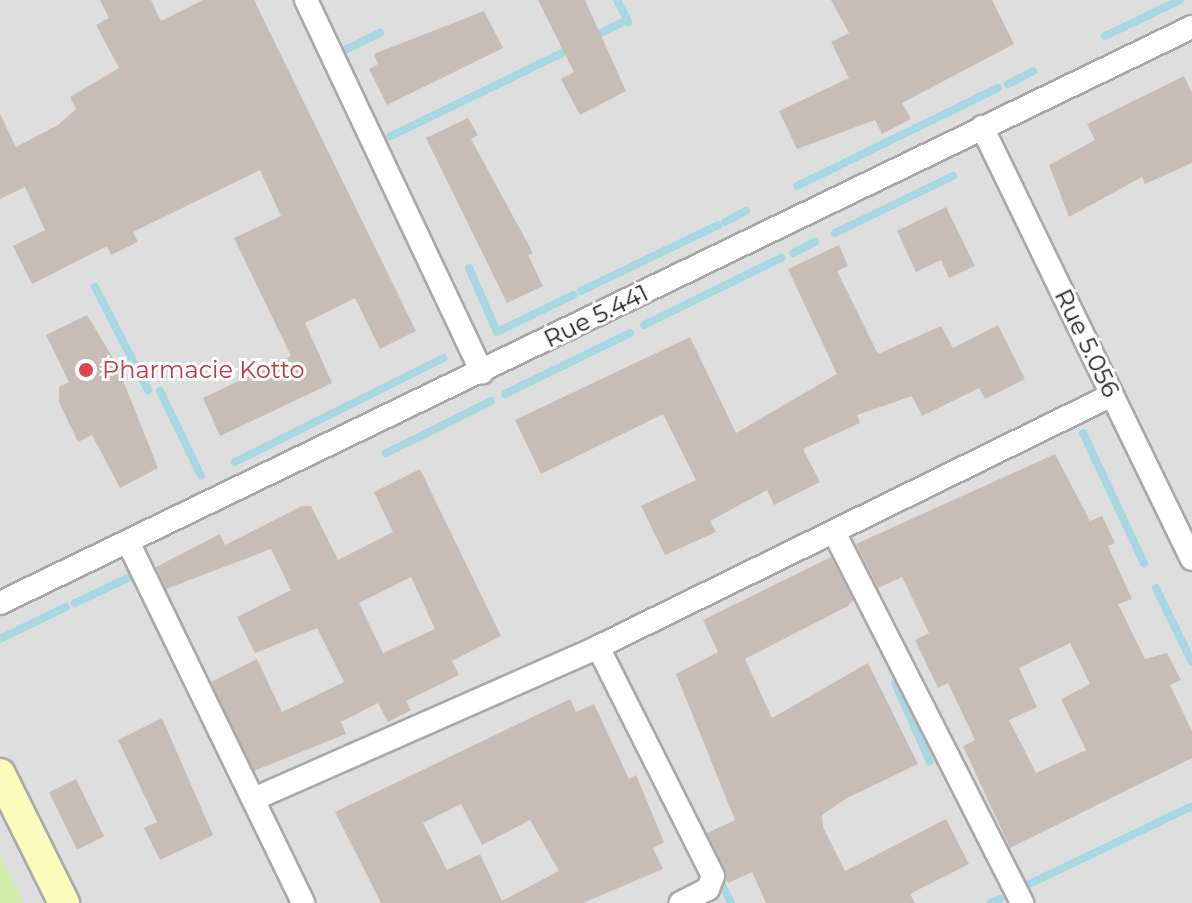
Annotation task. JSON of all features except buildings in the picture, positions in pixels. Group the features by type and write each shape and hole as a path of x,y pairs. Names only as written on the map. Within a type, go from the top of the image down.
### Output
{"main road":[{"path":"0,774 64,903"}],"street":[{"path":"306,0 482,372"},
{"name":"Rue 5.441","path":"0,603 129,544 982,127 1190,34"},
{"name":"Rue 5.056","path":"982,127 1192,559"},
{"path":"254,799 598,647 1112,395"},
{"path":"834,532 1022,903"},
{"path":"129,544 303,903"},
{"path":"598,647 713,876 708,889 680,903"}],"shaded area":[{"path":"0,0 1192,0 1192,903 0,903"}],"green space":[{"path":"0,855 24,903 0,903"}],"waterway":[{"path":"617,0 628,22"},
{"path":"1105,36 1180,0"},
{"path":"591,38 621,23"},
{"path":"337,54 380,33"},
{"path":"389,137 572,48"},
{"path":"1008,84 1033,71"},
{"path":"844,163 998,88"},
{"path":"797,186 838,166"},
{"path":"835,233 953,176"},
{"path":"725,222 746,211"},
{"path":"581,291 718,225"},
{"path":"793,253 815,242"},
{"path":"644,325 781,258"},
{"path":"469,268 497,332 573,295"},
{"path":"95,287 148,390"},
{"path":"505,394 630,333"},
{"path":"235,462 444,358"},
{"path":"160,391 201,476"},
{"path":"415,439 491,401"},
{"path":"1083,433 1144,563"},
{"path":"386,453 411,441"},
{"path":"75,603 130,577"},
{"path":"1156,588 1192,662"},
{"path":"0,639 66,607"},
{"path":"895,683 930,762"},
{"path":"1019,889 1192,806"},
{"path":"718,877 731,903"},
{"path":"991,903 1000,899"}],"place":[{"name":"Pharmacie Kotto","path":"86,370"}]}
